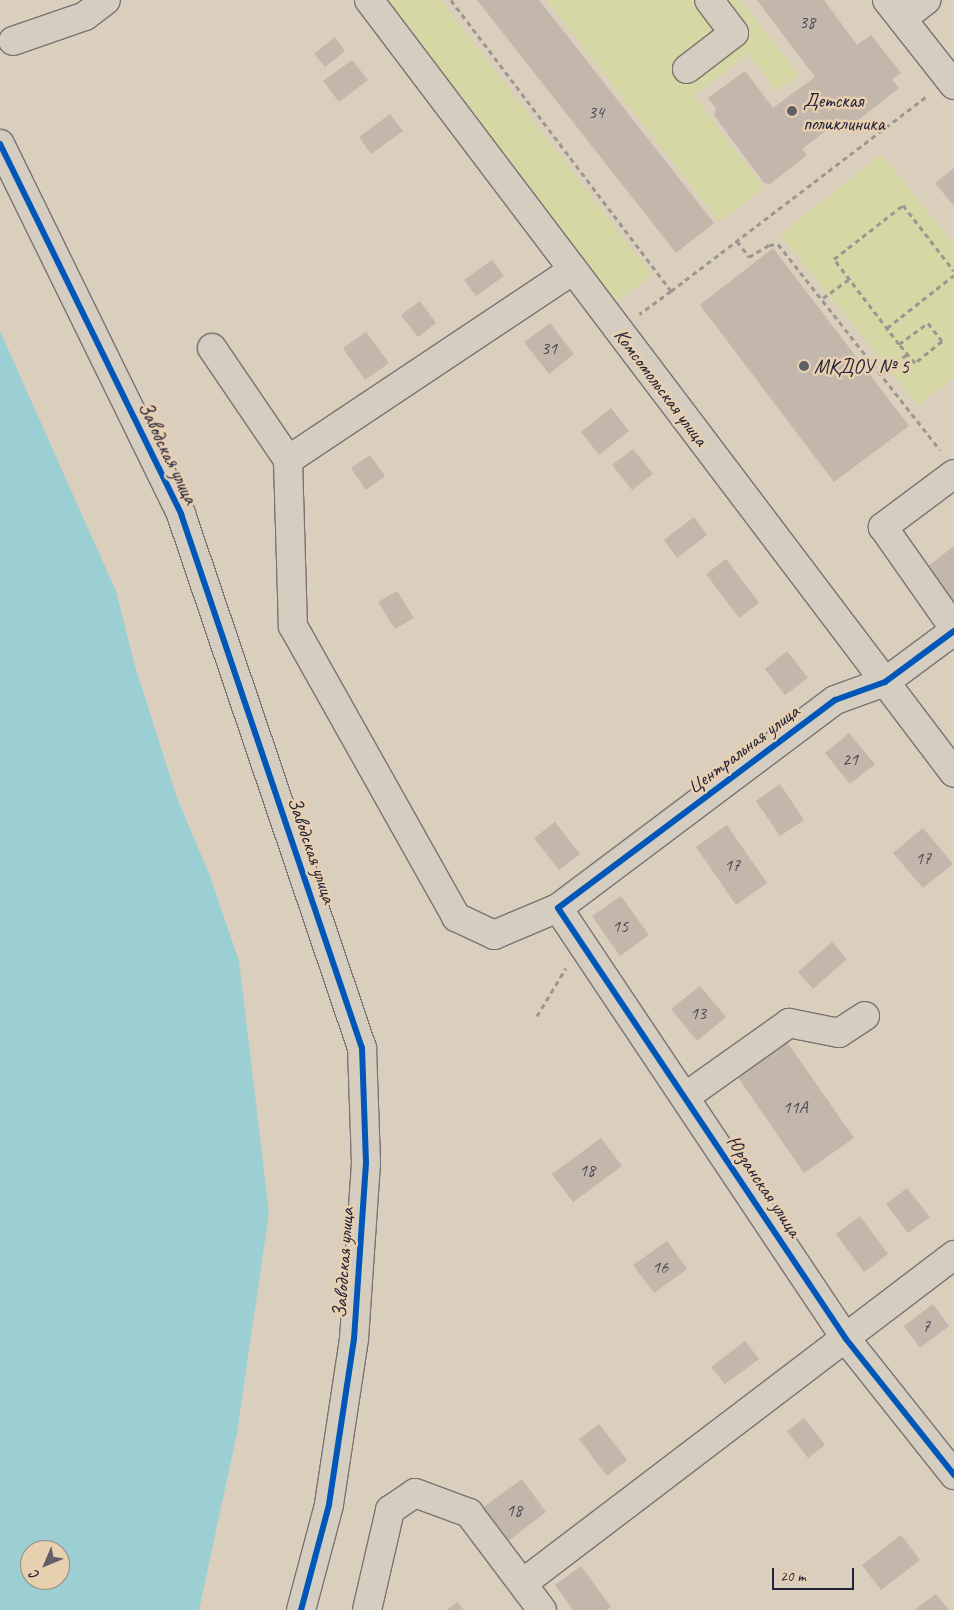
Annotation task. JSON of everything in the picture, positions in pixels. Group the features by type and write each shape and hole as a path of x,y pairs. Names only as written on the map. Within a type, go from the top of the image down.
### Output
{"street":[{"path":"13,42 85,16 106,0"},
{"name":"Комсомольская улица","path":"369,0 954,773"},
{"path":"687,69 734,33 708,0"},
{"path":"926,0 894,9 952,82"},
{"name":"Заводская улица","path":"0,144 181,514 362,1048 366,1163 354,1338 328,1506 301,1610"},
{"path":"212,348 288,460 573,270"},
{"name":"Центральная улица","path":"288,460 293,626 456,917 494,935 558,908 835,700 885,682 954,629"},
{"path":"948,463 883,526 954,629"},
{"name":"Юрзанская улица","path":"558,908 846,1340 954,1475"},
{"path":"685,1097 789,1023 838,1033 865,1016"},
{"path":"523,1583 846,1340 954,1255"},
{"path":"367,1610 390,1510 415,1494 469,1514 542,1610"}],"path":[{"path":"451,0 671,291"},
{"path":"633,318 952,82"},
{"path":"899,344 928,323 942,341 915,364 908,354 899,344 834,259 903,205 954,271"},
{"path":"737,240 749,256 769,245 778,244 823,298 948,463"},
{"path":"887,328 954,275"},
{"path":"823,298 849,279"},
{"path":"881,374 908,354"},
{"path":"537,1016 563,974 575,933"}],"green space":[{"path":"384,0 441,0 652,275 616,302"},
{"path":"546,0 741,0 799,75 777,92 748,54 694,96 764,187 719,222"},
{"path":"881,154 954,244 954,377 918,406 780,235"}],"water":[{"path":"0,331 116,591 135,666 177,798 210,876 239,961 269,1213 237,1433 199,1610 0,1610"}],"building":[{"path":"477,0 539,0 714,223 676,253"},
{"name":"Детская поликлиника","path":"757,0 824,0 857,45 871,35 901,73 892,80 899,88 847,129 840,120 802,149 807,155 770,184 764,183 714,115 716,108 708,98 745,71 773,108 815,77"},
{"path":"335,37 345,51 325,67 314,54"},
{"path":"352,60 368,80 339,102 323,81"},
{"path":"390,114 403,131 371,154 359,137"},
{"path":"954,168 954,206 935,183"},
{"name":"МКДОУ № 5","path":"773,248 909,426 834,482 700,305"},
{"path":"492,260 504,276 476,296 464,280"},
{"path":"420,301 436,323 418,337 401,315"},
{"path":"550,323 574,354 549,374 524,342"},
{"path":"366,332 389,363 365,380 343,348"},
{"path":"611,408 629,431 599,455 581,432"},
{"path":"633,449 653,474 632,490 612,465"},
{"path":"370,455 385,476 366,490 351,468"},
{"path":"694,517 707,535 677,558 664,540"},
{"path":"954,546 954,601 928,566"},
{"path":"726,559 759,603 739,618 706,574"},
{"path":"397,591 414,618 395,629 378,602"},
{"path":"787,651 808,678 785,695 765,669"},
{"path":"849,733 875,764 850,784 825,753"},
{"path":"780,784 804,820 780,836 756,801"},
{"path":"555,822 580,854 559,870 534,838"},
{"path":"727,825 767,883 736,905 696,847"},
{"path":"923,828 953,864 923,888 893,853"},
{"path":"621,896 649,935 620,956 592,916"},
{"path":"832,942 847,959 813,989 798,972"},
{"path":"700,986 726,1017 697,1041 671,1009"},
{"path":"787,1042 854,1138 804,1173 737,1076"},
{"path":"601,1138 622,1166 573,1202 552,1174"},
{"path":"907,1188 930,1217 908,1233 886,1204"},
{"path":"860,1216 888,1254 864,1272 836,1234"},
{"path":"667,1241 687,1269 654,1293 633,1265"},
{"path":"933,1304 949,1326 920,1348 904,1326"},
{"path":"745,1341 759,1359 725,1384 711,1367"},
{"path":"804,1418 825,1445 808,1458 787,1431"},
{"path":"599,1424 627,1460 607,1476 579,1439"},
{"path":"522,1479 546,1512 507,1542 482,1508"},
{"path":"901,1535 920,1560 881,1590 862,1565"},
{"path":"581,1566 611,1607 607,1610 573,1610 555,1585"},
{"path":"936,1594 949,1610 914,1610"},
{"path":"457,1602 464,1610 447,1610"}],"cycle path":[{"path":"0,144 181,514 362,1048 366,1163 354,1339 329,1505 301,1610"},
{"path":"954,631 885,682 835,700 558,908 846,1339 954,1475"}],"place":[{"name":"Детская поликлиника","path":"792,111"},
{"name":"МКДОУ № 5","path":"804,366"}]}
